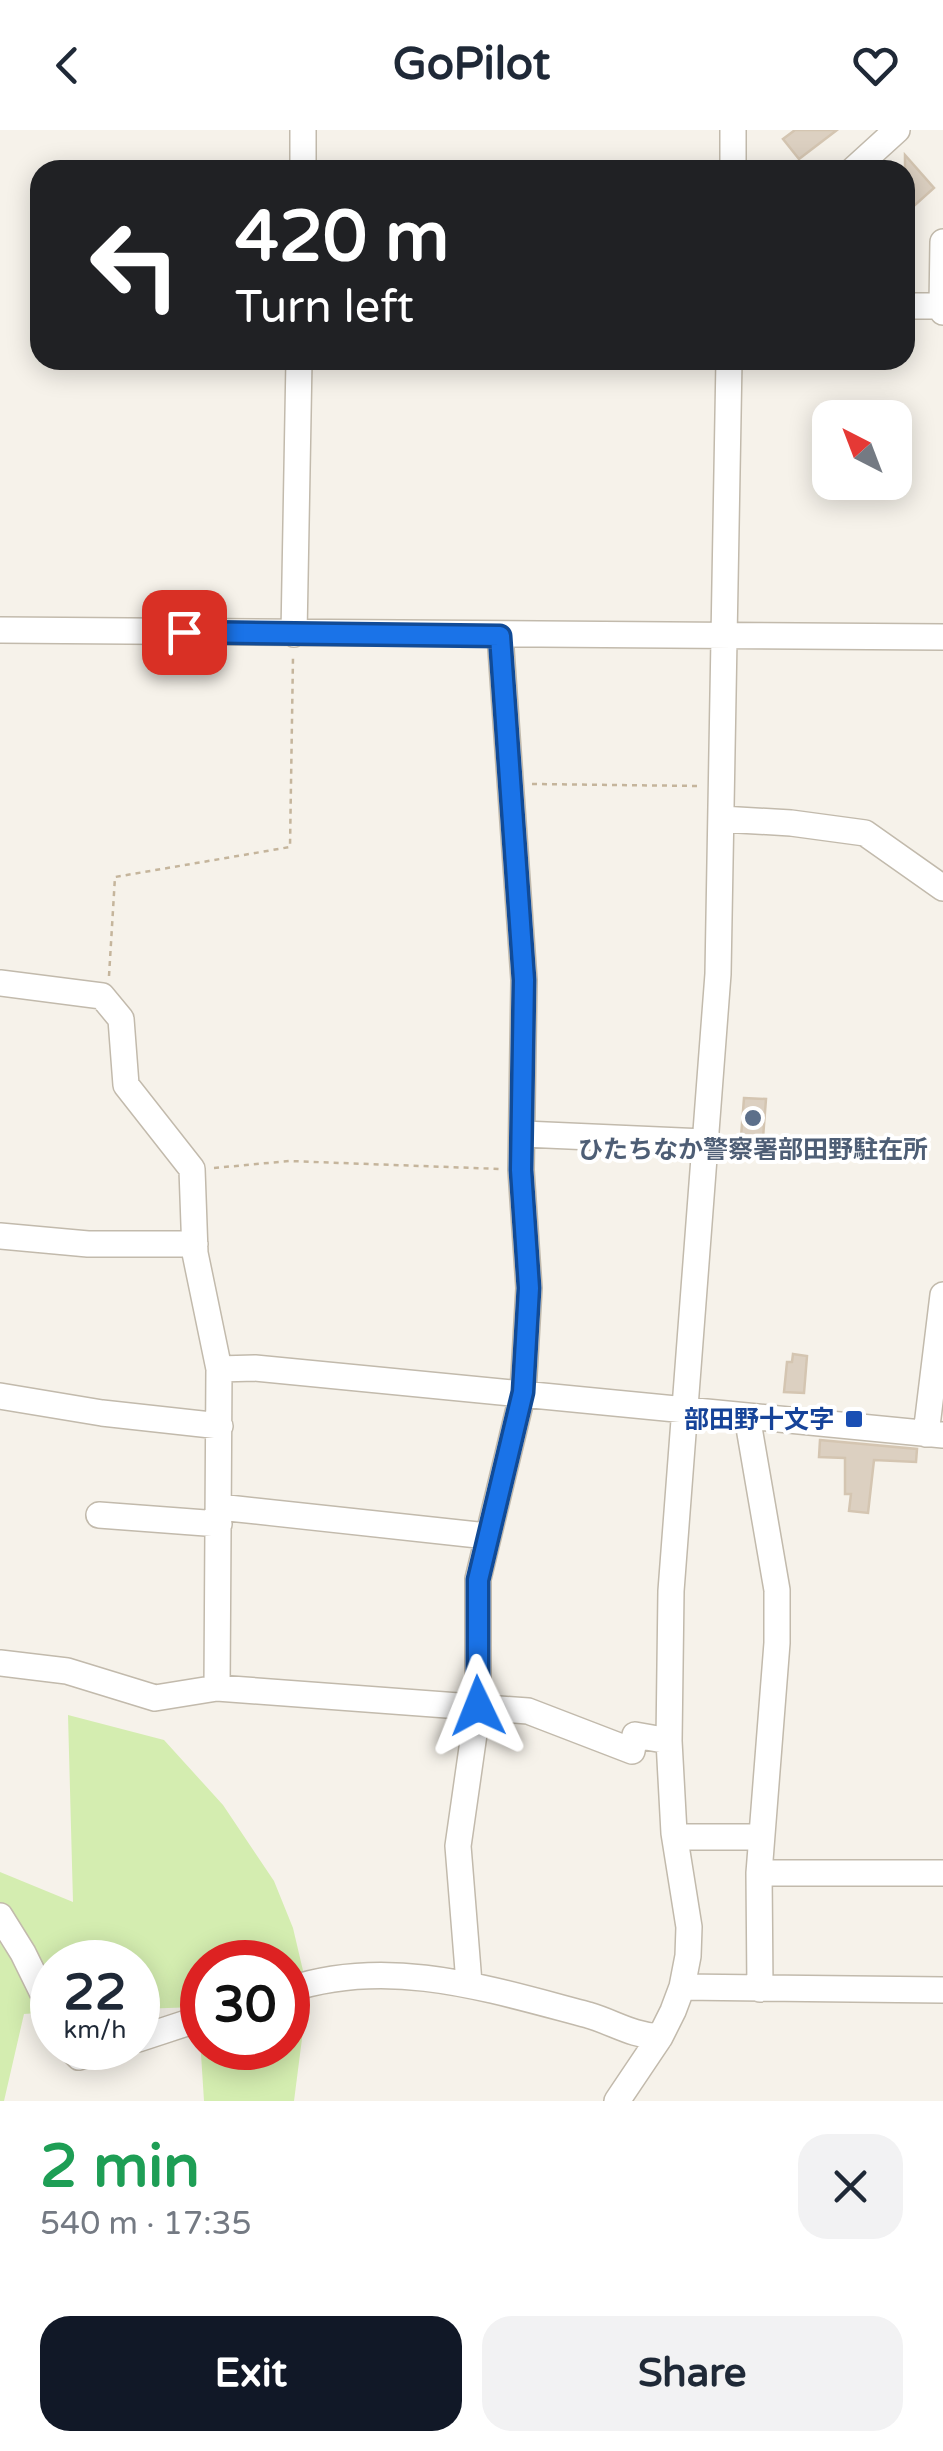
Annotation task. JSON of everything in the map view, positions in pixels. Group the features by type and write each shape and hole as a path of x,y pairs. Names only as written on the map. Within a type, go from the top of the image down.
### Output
{"street":[{"path":"302,160 303,130"},
{"path":"733,160 734,130"},
{"path":"864,160 897,130"},
{"path":"915,307 943,309 943,242"},
{"path":"294,634 299,370"},
{"path":"617,2101 660,2037 682,1987 688,1926 674,1837 668,1742 671,1591 718,974 729,370"},
{"path":"0,630 943,636"},
{"path":"470,1984 458,1846 478,1706 478,1580 523,1392 529,1288 521,1170 524,980 500,636"},
{"path":"721,819 865,833 943,888"},
{"path":"0,982 102,996 121,1020 126,1085 192,1170 195,1244 219,1369 217,1688"},
{"path":"524,1134 704,1142"},
{"path":"0,1236 88,1244 195,1244"},
{"path":"219,1369 254,1368 523,1392 935,1434 943,1295"},
{"path":"0,1396 102,1413 220,1426"},
{"path":"747,1416 777,1590 777,1643 759,1872 760,1989"},
{"path":"99,1516 219,1516 487,1536"},
{"path":"0,1663 67,1670 155,1698 217,1688 478,1706 528,1711 632,1751 636,1735 668,1742"},
{"path":"674,1837 762,1837"},
{"path":"759,1872 943,1874"},
{"path":"0,1916 30,1966"},
{"path":"310,1984 342,1976 403,1975 470,1984 600,2019 635,2035 660,2037"},
{"path":"682,1987 943,1990"}],"path":[{"path":"108,1003 115,878 290,847 294,634"},
{"path":"510,784 722,786"},
{"path":"192,1170 289,1162 521,1170"}],"green space":[{"path":"68,1715 164,1740 223,1805 274,1881 296,1940 180,1940 180,2008 160,2008 160,1940 30,1940 30,2014 24,2014 4,2101 0,2101 0,1872 73,1902"},
{"path":"202,2070 298,2070 294,2101 204,2101"}],"building":[{"path":"795,130 837,130 799,159 783,139"},
{"path":"915,166 934,188 915,205"},
{"name":"ひたちなか警察署部田野駐在所","path":"744,1098 766,1099 763,1138 741,1137"},
{"path":"793,1354 807,1356 804,1393 784,1392 787,1362 792,1362"},
{"path":"820,1440 917,1449 916,1462 874,1460 868,1513 849,1511 851,1494 845,1494 845,1458 819,1457"}],"place":[{"name":"ひたちなか警察署部田野駐在所","path":"753,1118"},
{"name":"部田野十文字","path":"854,1419"}],"route":[{"path":"184,632 500,636 524,980 521,1170 529,1288 523,1392 478,1580 478,1706"}]}
